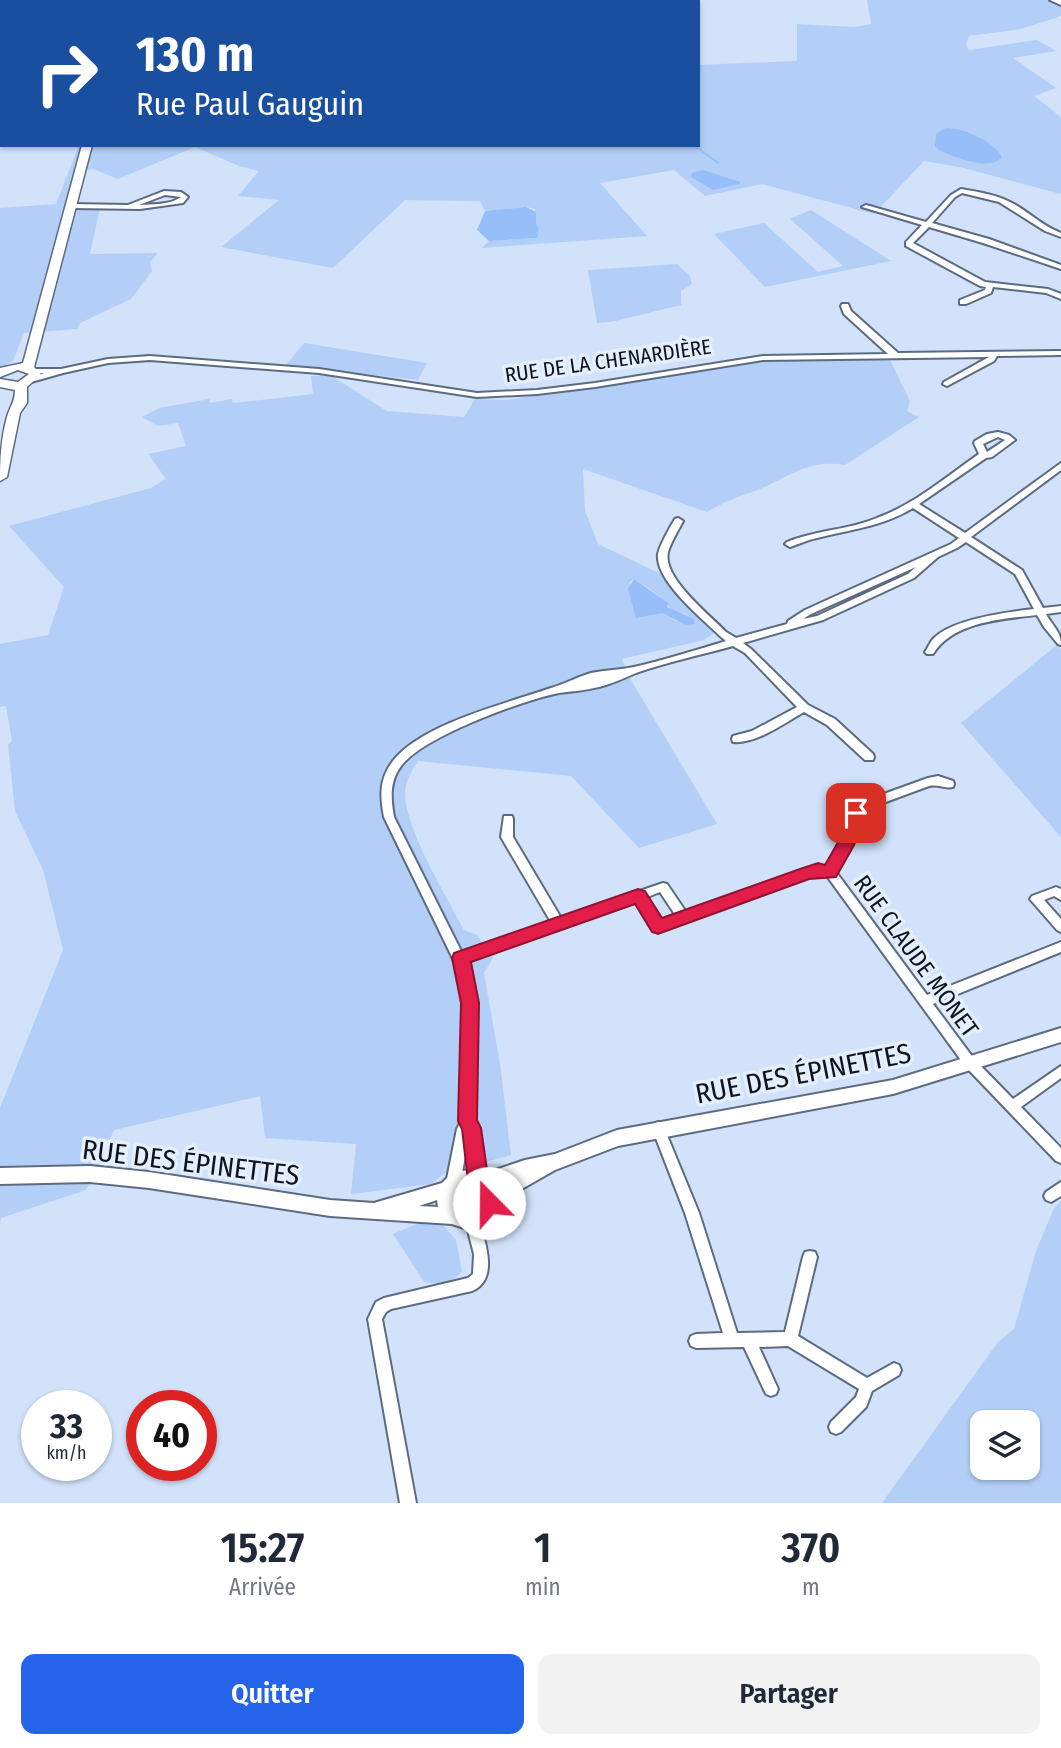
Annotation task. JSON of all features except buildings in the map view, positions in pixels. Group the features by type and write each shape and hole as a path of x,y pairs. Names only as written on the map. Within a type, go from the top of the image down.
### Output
{"main road":[{"path":"0,477 14,413 10,405 12,377 35,335 87,147"}],"street":[{"path":"1054,0 1061,3"},
{"path":"1061,235 1038,226 1016,207 961,191 953,196 909,244 990,286 1048,291 1061,297"},
{"path":"71,206 131,206 175,204 185,197 181,194 164,193 131,206"},
{"path":"866,206 1061,267"},
{"path":"963,302 988,291 990,286"},
{"path":"845,306 847,312 897,357"},
{"name":"RUE DE LA CHENARDIÈRE","path":"12,377 61,371 108,361 150,358 318,371 477,395 595,385 745,359 1061,353"},
{"path":"947,384 991,359 995,354"},
{"path":"790,544 809,535 879,521 914,504 984,455"},
{"path":"467,1121 471,1128 483,1188 483,1214 472,1219 452,1216 444,1203 451,1186 467,1121 470,1003 461,958 389,817 385,794 390,776 404,755 430,737 502,708 558,690 573,681 631,671 737,642 820,618 866,598 920,571 933,557 967,538 1061,466"},
{"path":"914,504 1019,572 1061,642"},
{"path":"678,521 663,554 669,578 723,634 737,642 804,708 831,722 869,757"},
{"path":"930,652 938,639 970,624 1013,614 1061,609"},
{"path":"737,739 755,734 804,708"},
{"name":"RUE CLAUDE MONET","path":"949,784 938,780 928,782 860,807 845,845 830,872 970,1063 1061,1157"},
{"path":"508,819 507,837 558,924"},
{"path":"638,896 658,927 806,873 818,870 830,872"},
{"path":"461,958 663,887 683,918"},
{"path":"1061,896 1056,891 1036,899 1061,927"},
{"path":"924,1002 1061,947"},
{"name":"RUE DES ÉPINETTES","path":"483,1188 530,1178 555,1162 617,1138 658,1128 848,1098 893,1087 1061,1035"},
{"path":"1011,1107 1061,1071"},
{"path":"658,1128 692,1213 732,1341"},
{"name":"RUE DES ÉPINETTES","path":"0,1176 90,1174 149,1180 354,1211 374,1210 451,1186"},
{"path":"451,1186 465,1179 483,1188"},
{"name":"RUE DES ÉPINETTES","path":"374,1210 388,1214 430,1213 452,1216"},
{"path":"408,1503 375,1319 381,1307 390,1303 472,1284 480,1279 482,1270 472,1219"},
{"path":"790,1339 810,1258"},
{"path":"696,1341 790,1339 867,1385"},
{"path":"748,1340 771,1389"},
{"path":"836,1427 861,1402 867,1385 894,1370"}],"shaded area":[{"path":"867,0 1061,0 1061,16 1021,29 969,36 966,45 969,50 1037,40 1056,51 1013,58 1056,88 1034,96 1061,117 1061,194 964,168 924,161 874,214 762,184 705,196 674,170 600,183 647,236 482,248 489,241 537,238 535,209 526,207 485,211 480,201 405,200 333,268 221,247 279,200 238,196 259,171 239,166 195,147 700,147 700,65 797,61 797,24 854,27 871,24"},
{"path":"946,128 977,136 1002,157 989,163 981,163 939,150 935,146 936,134"},
{"path":"78,147 195,147 118,179 93,169 86,170 73,210 100,208 90,254 158,253 150,262 152,271 131,299 80,323 77,329 24,333 13,361 0,369 0,208 56,204"},
{"path":"703,170 740,184 713,190 691,177 692,173"},
{"path":"526,207 536,212 536,224 539,228 537,238 489,241 477,230 485,211"},
{"path":"811,210 891,261 765,287 714,234 764,223 818,272 843,266 790,219"},
{"path":"677,264 690,276 692,284 681,291 681,305 597,323 588,270"},
{"path":"304,343 427,363 418,380 286,365"},
{"path":"758,360 890,360 910,401 907,411 919,417 845,465 807,467 707,512 583,469 585,511 598,544 659,573 715,632 704,640 622,659 632,682 717,824 639,848 571,776 418,761 411,773 406,785 409,818 426,858 464,930 477,935 493,958 484,973 500,1064 511,1155 445,1173 431,1184 351,1194 356,1144 265,1138 260,1096 114,1130 86,1190 1,1218 0,1225 0,1108 63,950 43,870 15,811 8,745 12,741 6,706 0,707 0,644 48,635 64,587 9,526 151,488 166,479 148,454 186,446 178,423 158,426 142,417 159,408 209,399 211,403 231,399 233,403 313,394 311,376 330,375 387,411 464,417 475,399 507,400","holes":["634,579 654,592 672,609 688,615 676,621 662,613 629,583"]},
{"path":"634,579 668,603 667,607 694,619 694,624 686,625 662,613 636,618 628,589"},
{"path":"1057,645 1061,650 1061,837 961,723"},
{"path":"1061,1201 1061,1503 882,1503 998,1342 1014,1329 1036,1251 1054,1208"},
{"path":"419,1223 443,1225 456,1240 462,1271 450,1281 424,1282 393,1234"}],"waterway":[{"path":"697,147 718,163"}],"route":[{"path":"489,1203 487,1190 478,1181 471,1128 467,1121 470,1003 461,958 638,896 658,927 806,873 818,870 830,872 845,845 856,813"}]}
